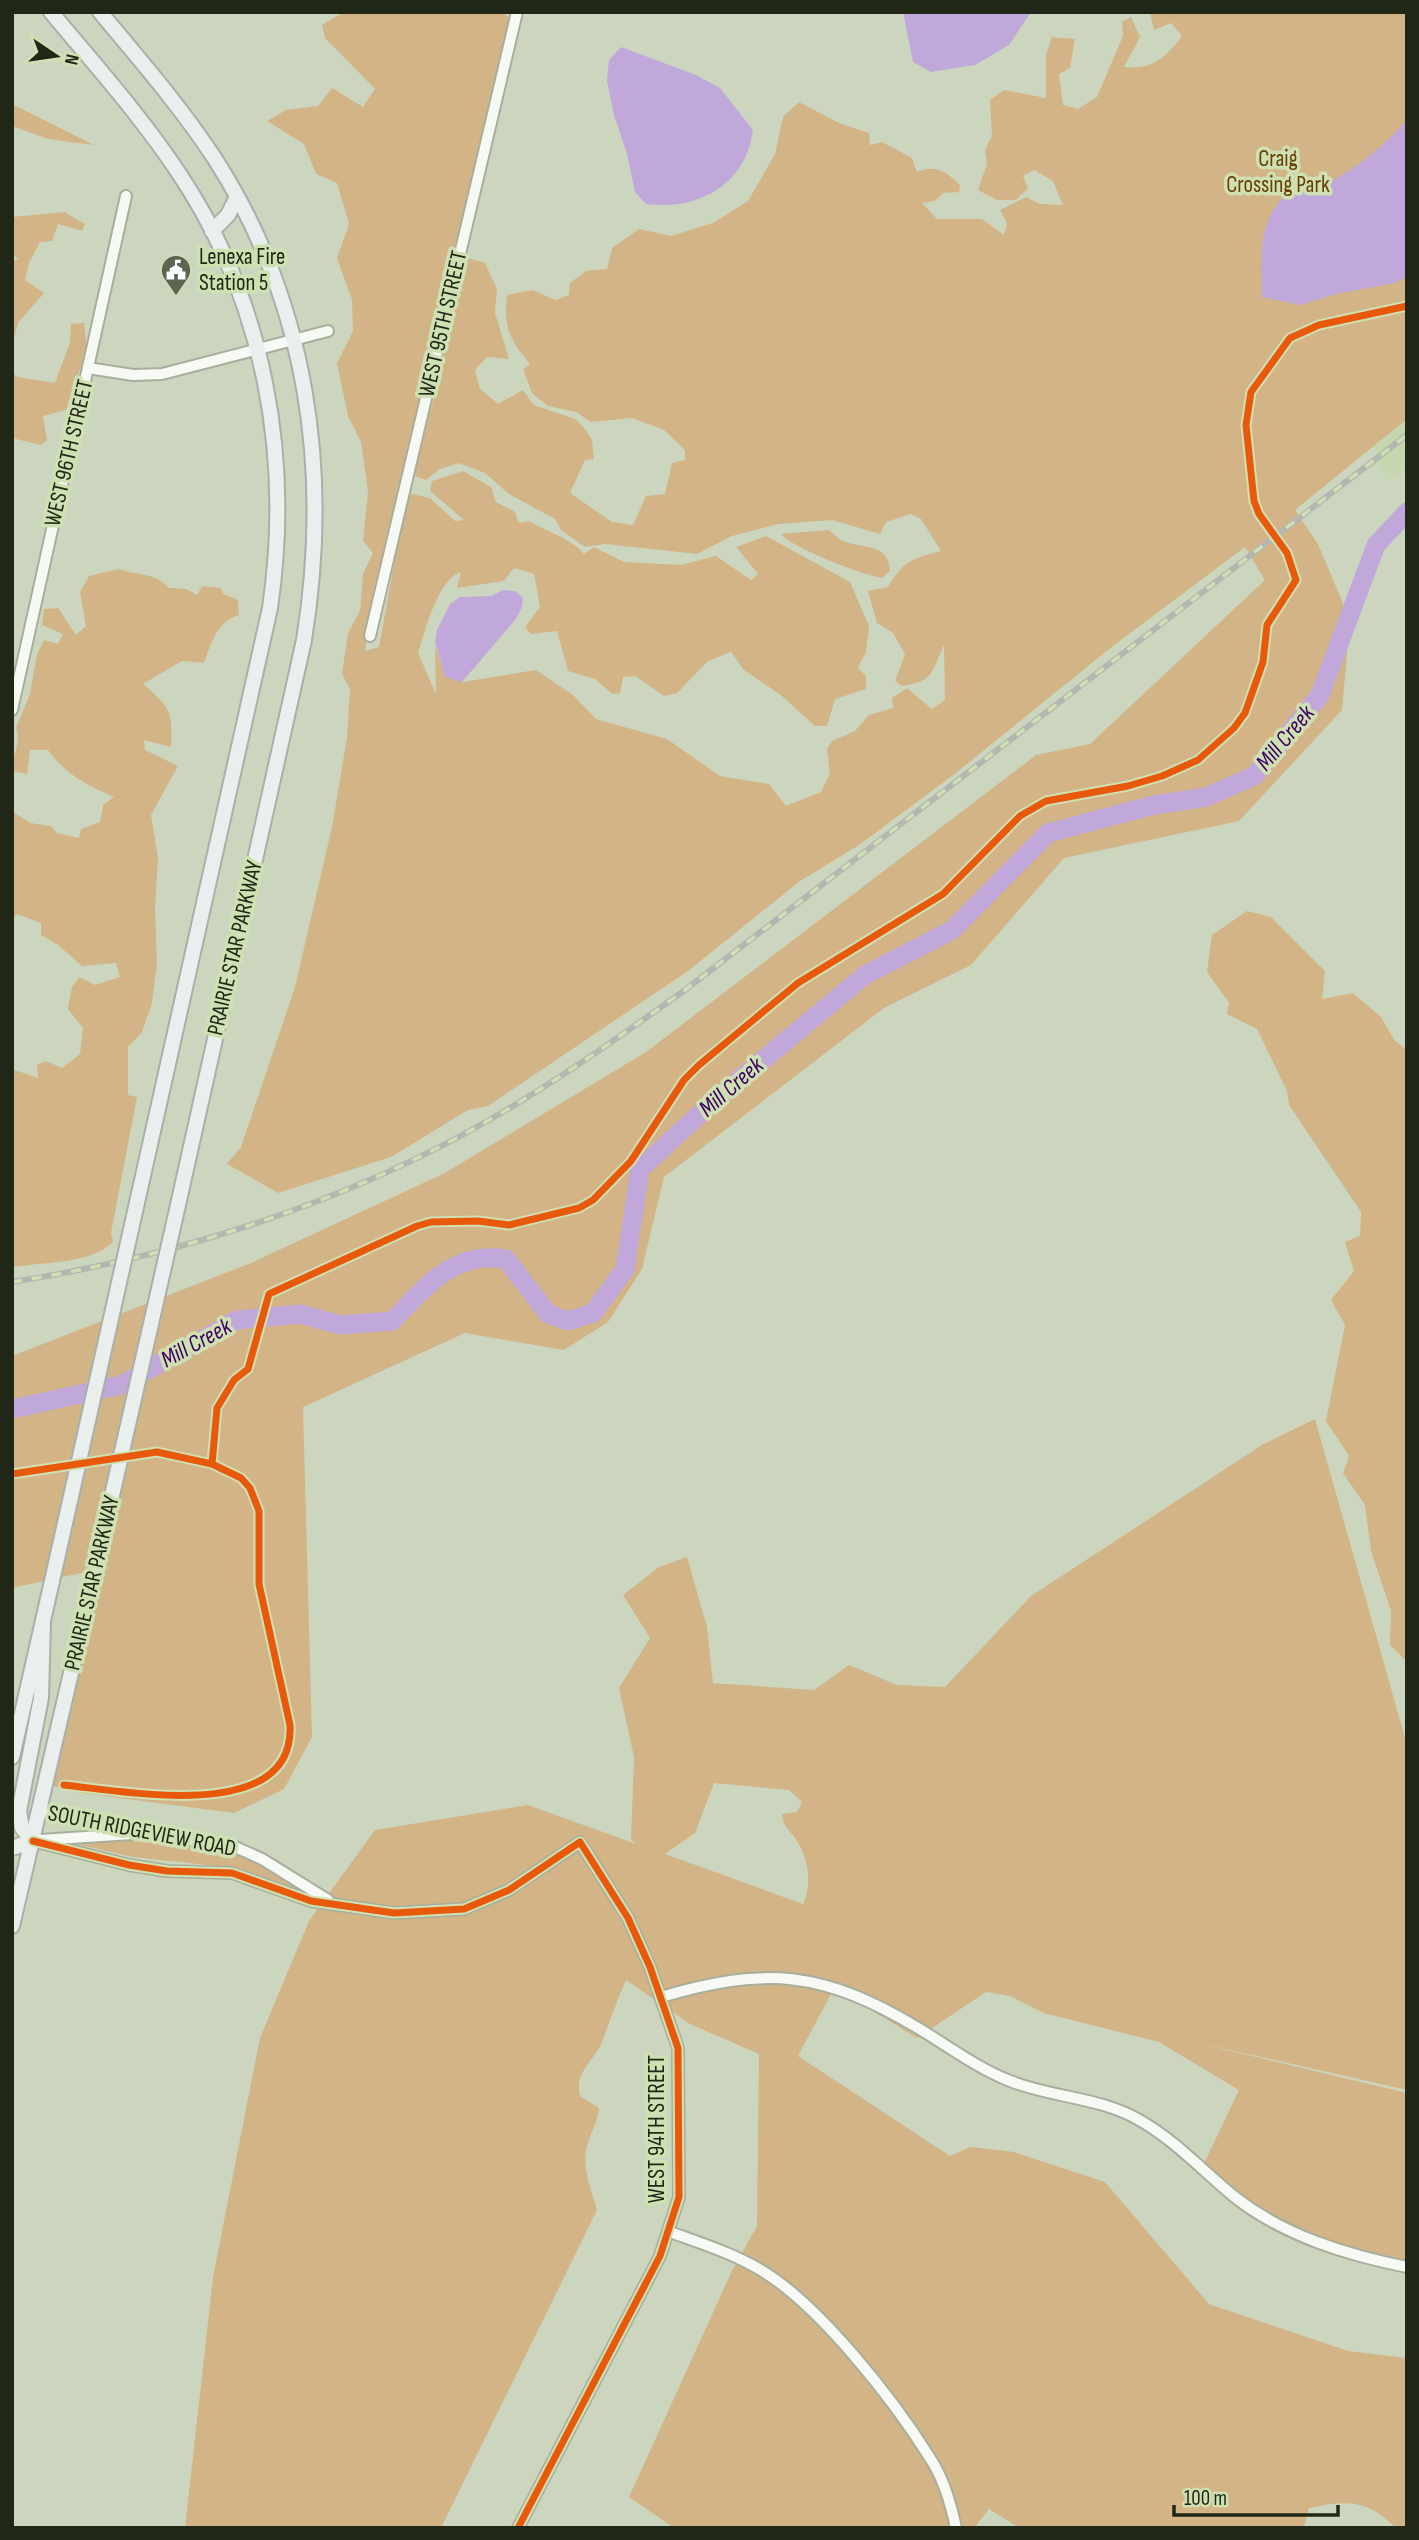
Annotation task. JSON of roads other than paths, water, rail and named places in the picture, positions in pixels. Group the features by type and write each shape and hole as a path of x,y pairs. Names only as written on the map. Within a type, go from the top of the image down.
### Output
{"main road":[{"name":"PRAIRIE STAR PARKWAY","path":"12,1757 273,588 278,542 277,462 267,389 247,311 212,231 156,141 51,12"},
{"name":"PRAIRIE STAR PARKWAY","path":"12,1926 178,1205 309,608 316,547 315,464 305,385 295,340 273,272 237,197 189,121 100,12"},
{"path":"212,231 228,215 237,197"},
{"path":"12,1848 33,1841 22,1828 15,1810 41,1698 43,1621"},
{"name":"SOUTH RIDGEVIEW ROAD","path":"15,1810 40,1811"},
{"name":"SOUTH RIDGEVIEW ROAD","path":"12,1837 33,1841"}],"street":[{"name":"WEST 95TH STREET","path":"370,636 517,12"},
{"name":"WEST 96TH STREET","path":"12,710 126,196"},
{"path":"88,368 133,375 162,374 328,331"},
{"name":"SOUTH RIDGEVIEW ROAD","path":"40,1811 147,1833 233,1846 262,1859 317,1896 340,1906"},
{"path":"33,1841 147,1833"},
{"name":"SOUTH RIDGEVIEW ROAD","path":"33,1841 129,1865 167,1871 232,1873 311,1901 340,1906"},
{"name":"WEST 94TH STREET","path":"340,1906 394,1913 464,1909 509,1890 580,1842 628,1918 661,1997 678,2048 679,2197 670,2232 518,2528"},
{"path":"661,1997 702,1985 762,1976 819,1982 845,1990 889,2010 1009,2081 1113,2107 1141,2121 1238,2199 1268,2219 1352,2254 1407,2267"},
{"path":"670,2232 758,2268 802,2300 821,2319 932,2459 947,2493 956,2528"}],"waterway":[{"name":"Mill Creek","path":"12,1409 121,1385 237,1320 300,1314 341,1325 392,1321 441,1274 470,1260 506,1259 548,1314 568,1321 593,1313 625,1269 640,1169 717,1098 865,975 952,930 1048,833 1154,805 1206,797 1254,776 1320,695 1376,545 1407,512"}],"railway":[{"path":"12,1282 74,1271 198,1241 319,1201 435,1149 516,1104 590,1057 685,990 1407,435"}],"place":[{"name":"Lenexa Fire Station 5","path":"176,297"}],"park label":[{"name":"Craig Crossing Park","path":"1278,172"}]}
